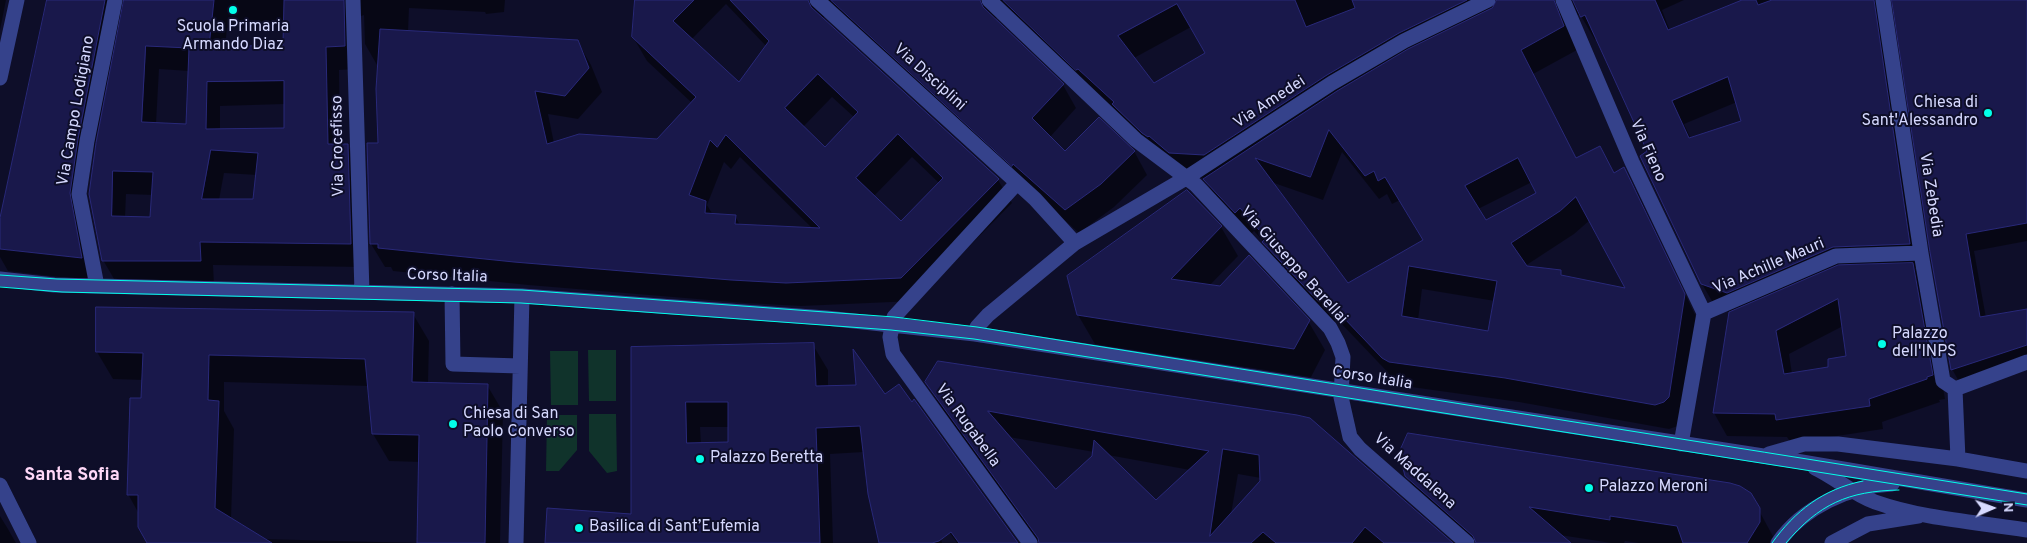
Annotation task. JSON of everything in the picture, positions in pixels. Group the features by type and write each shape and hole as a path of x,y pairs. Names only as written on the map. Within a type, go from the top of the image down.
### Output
{"street":[{"path":"0,78 17,0"},
{"name":"Via Campo Lodigiano","path":"97,286 79,194 115,0"},
{"name":"Via Crocefisso","path":"353,0 362,292"},
{"name":"Via Disciplini","path":"817,0 1017,183 1075,244"},
{"name":"Via Giuseppe Barellai","path":"988,0 1136,140 1196,185 1330,328 1343,357 1342,392"},
{"name":"Via Amedei","path":"975,334 977,327 988,314 1075,244 1186,178 1332,83 1404,41 1488,0"},
{"name":"Via Fieno","path":"1563,0 1632,162 1704,313"},
{"name":"Via Zebedia","path":"1883,0 1921,253 1943,381 1955,389"},
{"path":"892,323 894,317 909,300 1017,183"},
{"name":"Via Achille Mauri","path":"1681,444 1704,313 1836,256 1921,253"},
{"name":"Corso Italia","path":"0,279 54,285 522,296 892,323 975,334 1802,462"},
{"path":"452,294 453,364 520,366"},
{"path":"516,543 522,296"},
{"name":"Via Rugabella","path":"892,323 890,336 893,354 1030,543"},
{"path":"1958,459 1955,389 2027,362"},
{"name":"Via Maddalena","path":"1342,392 1341,397 1350,437 1360,449 1467,543"},
{"path":"1763,456 1804,444 1838,444 1958,459 2027,471"},
{"path":"1802,462 2027,500"},
{"path":"1802,462 1827,473 1852,491 1873,502 1926,514 2027,530"},
{"path":"1778,543 1804,516 1826,502 1871,485 1919,482"},
{"path":"0,485 29,543"},
{"path":"1832,543 1868,524 1926,514"}],"green space":[{"path":"588,350 616,350 616,401 589,401"},
{"path":"550,351 578,351 578,405 551,405"},
{"path":"589,414 616,414 617,471 607,473 589,451"},
{"path":"547,415 577,415 577,450 559,471 546,471"}],"building":[{"path":"47,0 105,0 78,139 70,193 82,258 0,249 0,218"},
{"path":"124,0 214,0 209,47 283,45 284,0 344,0 345,46 326,47 328,144 348,144 351,244 200,242 201,261 102,261 89,194 96,143","holes":["146,46 189,48 186,124 142,122","284,81 284,128 206,129 207,82","211,150 258,153 253,199 202,199","113,171 153,172 150,217 112,216"]},
{"path":"635,0 694,0 673,21 739,82 769,41 730,0 808,0 811,7 999,179 901,278 786,283 731,280 514,262 378,248 378,244 370,244 367,143 378,143 376,89 380,29 578,40 589,68 565,96 535,91 547,144 579,134 657,139 696,97 632,37","holes":["818,74 858,112 825,147 785,108","898,134 943,178 901,221 856,178","726,135 820,228 735,224 736,215 705,213 706,201 689,195 710,140 717,147"]},
{"path":"831,0 980,0 983,7 1064,84 1032,118 1065,151 1099,117 1135,151 1101,184 1065,210 1013,164 1012,166"},
{"path":"1003,0 1295,0 1306,27 1355,8 1352,0 1467,0 1399,33 1327,75 1204,155 1169,153 1149,136 1142,133 1112,104 1114,102 1078,69 1076,70","holes":["1177,4 1205,53 1154,83 1118,36"]},
{"path":"1497,0 1554,0 1564,26 1521,50 1576,158 1600,146 1614,173 1624,167 1685,294 1669,397 1664,402 1655,405 1505,378 1389,362 1382,358 1322,295 1319,302 1262,242 1266,238 1240,208 1235,213 1203,179 1337,91 1408,49 1492,8","holes":["1329,130 1365,176 1374,171 1378,181 1385,177 1423,240 1348,283 1255,158 1310,177","1518,158 1536,193 1486,220 1465,186","1576,197 1625,288 1561,275 1561,270 1527,266 1511,243 1560,211","1409,266 1497,281 1488,331 1402,316"]},
{"path":"1573,0 1655,0 1668,30 1742,0 1756,0 1758,5 1772,0 1874,0 1910,244 1833,247 1727,293 1701,284 1640,156 1647,151 1585,15 1581,17","holes":["1728,77 1741,121 1689,138 1672,101"]},
{"path":"1892,0 2027,0 2027,223 1966,234 1980,317 2027,309 2027,345 1951,370 1930,252"},
{"path":"1187,190 1222,226 1171,279 1220,286 1249,255 1310,320 1294,349 1077,315 1067,276"},
{"name":"Palazzo dell'INPS","path":"1913,263 1933,375 1927,377 1927,379 1869,399 1870,406 1776,420 1775,414 1713,413 1729,312 1838,265","holes":["1838,299 1846,356 1828,359 1828,367 1784,374 1776,331"]},
{"path":"96,307 414,312 412,382 488,384 485,543 417,543 419,435 372,434 365,359 209,355 208,400 219,401 215,508 272,543 147,543 138,527 138,495 127,495 130,398 141,398 143,353 96,352"},
{"path":"814,343 816,386 856,385 853,349 885,394 899,384 912,402 914,399 1018,543 959,543 951,532 939,541 932,543 879,543 868,494 860,426 816,428 820,543 545,543 547,508 631,514 631,347","holes":["686,402 728,402 728,442 687,443"]},
{"path":"938,361 1310,418 1453,543 1384,543 1365,527 1352,543 1276,543 1263,532 1251,543 1039,543 1038,538 925,382","holes":["988,411 1096,431 1209,451 1156,500 1094,440 1092,456 1056,489","1223,449 1259,455 1260,481 1210,536"]},
{"name":"Palazzo Meroni","path":"1408,433 1730,483 1740,486 1751,493 1760,508 1760,522 1747,543 1683,543 1677,526 1610,516 1610,520 1529,507 1571,543 1476,543 1473,536 1405,476 1399,453"}],"tram line":[{"path":"0,275 57,279 522,290 894,317 977,327 2027,494"},
{"path":"0,287 62,292 521,303 891,330 974,339 2027,505"},
{"path":"1772,543 1790,521 1811,503 1835,490 1863,481"},
{"path":"1786,543 1810,518 1836,502 1864,493 1899,490"}],"place":[{"name":"Scuola Primaria Armando Diaz","path":"233,10"},
{"name":"Chiesa di Sant'Alessandro","path":"1988,113"},
{"name":"Palazzo dell'INPS","path":"1882,344"},
{"name":"Chiesa di San Paolo Converso","path":"453,424"},
{"name":"Palazzo Beretta","path":"700,459"},
{"name":"Palazzo Meroni","path":"1589,488"},
{"name":"Basilica di Sant’Eufemia","path":"579,528"}],"district":[{"name":"Santa Sofia","path":"72,476"}]}
